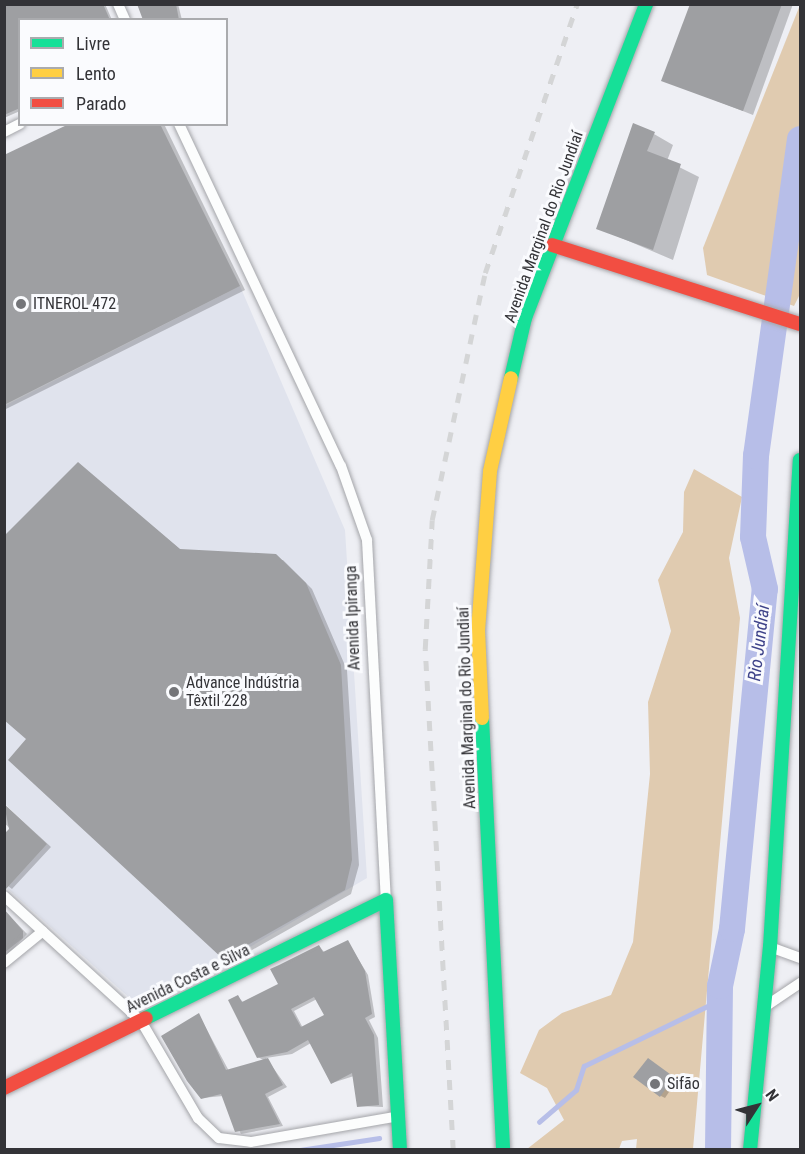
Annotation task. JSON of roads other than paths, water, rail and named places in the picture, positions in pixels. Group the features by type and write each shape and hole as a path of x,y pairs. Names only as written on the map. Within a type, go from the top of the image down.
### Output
{"main road":[{"name":"Avenida Marginal do Rio Jundiaí","path":"503,1149 478,631 490,471 525,318 646,4"},
{"path":"552,244 756,313 799,324"},
{"path":"750,1149 762,1008 770,947 801,460"},
{"name":"Avenida Costa e Silva","path":"4,1088 386,900"},
{"name":"Avenida Ipiranga","path":"386,900 400,1148"}],"street":[{"path":"118,4 124,18"},
{"path":"4,132 18,125"},
{"name":"Avenida Ipiranga","path":"180,126 341,466 367,540 386,900"},
{"path":"4,896 141,1021 198,1118 219,1138 251,1142 400,1119"},
{"path":"4,963 43,931"},
{"path":"770,947 801,958"},
{"path":"762,1008 801,983"}],"waterway":[{"name":"Rio Jundiaí","path":"718,1150 720,986 732,929 765,589 753,537 756,456 800,139"},
{"path":"539,1122 576,1090 584,1066 720,1000"},
{"path":"300,1150 379,1138"}],"railway":[{"path":"453,1150 425,649 432,520 485,273 577,4"}],"place":[{"name":"ITNEROL 472","path":"21,304"},
{"name":"Advance Indústria Têxtil 228","path":"174,692"},
{"name":"Sifão","path":"655,1084"}]}
